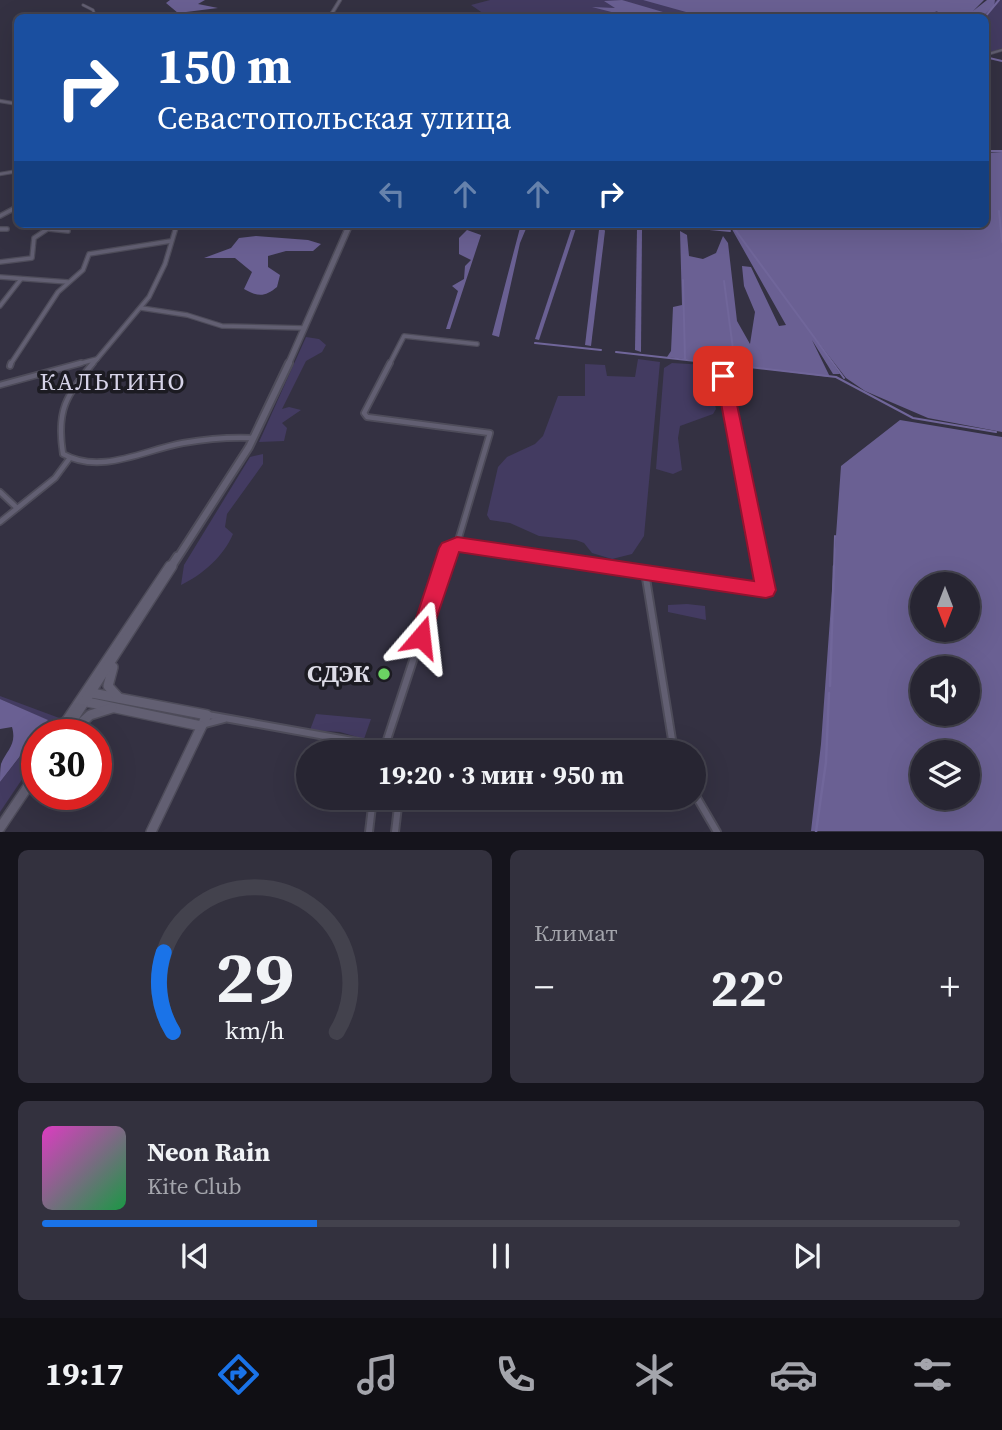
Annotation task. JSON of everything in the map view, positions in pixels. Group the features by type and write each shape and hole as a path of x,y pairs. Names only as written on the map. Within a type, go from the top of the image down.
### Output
{"main road":[{"path":"75,719 253,438 348,228"},
{"path":"70,719 119,650 184,546"},
{"path":"118,698 111,691 107,680 119,650"},
{"path":"87,697 118,698 207,715 151,831"},
{"path":"87,697 112,708 201,726"},
{"path":"143,715 149,704"},
{"path":"85,719 112,708"},
{"path":"0,828 21,796"}],"street":[{"path":"83,5 93,10 94,14"},
{"path":"0,262 34,256 34,238 48,228 68,231"},
{"path":"69,459 60,444 63,402 153,292 176,228"},
{"path":"0,229 7,229"},
{"path":"10,366 58,292 83,270 89,254 170,244"},
{"path":"0,277 69,282"},
{"path":"0,306 21,279"},
{"path":"141,307 187,315 222,326 304,328"},
{"path":"455,545 490,433 365,415 404,336 477,344"},
{"path":"0,385 99,358"},
{"path":"387,740 449,548 455,545 766,590 724,372"},
{"path":"69,459 102,460 142,455 184,443 253,438"},
{"path":"0,522 55,478 69,459"},
{"path":"0,492 17,508"},
{"path":"645,572 672,740"},
{"path":"207,715 335,740"},
{"path":"201,726 232,719"},
{"path":"369,831 372,810"},
{"path":"395,831 398,810"},
{"path":"704,810 716,831"}],"shaded area":[{"path":"170,0 205,0 198,4 218,8 178,13 166,3"},
{"path":"490,0 977,0 915,14 484,14 471,5"},
{"path":"622,0 670,14 619,14 592,7 615,8 604,1"},
{"path":"643,0 984,0 973,11 987,0 995,0 994,6 985,14 932,14 938,11 928,14 693,14"},
{"path":"996,0 1002,0 1002,48 989,53 989,14 984,14"},
{"path":"1002,152 1002,432 928,418 865,391 846,378 815,338 840,374 833,374 812,340 830,377 667,357 671,351 673,307 682,305 680,231 687,235 689,256 703,259 716,253 723,236 728,243 737,321 750,344 755,312 744,286 742,266 751,267 779,326 786,325 731,228 989,228 989,153"},
{"path":"520,228 526,228 520,243 499,337 492,335"},
{"path":"572,228 576,228 539,340 535,339"},
{"path":"604,228 605,231 591,346 585,345 599,230"},
{"path":"637,229 642,230 641,352 635,350"},
{"path":"467,230 481,235 450,329 446,329 458,291 452,286 464,279 465,266 471,260 459,254 459,238"},
{"path":"256,236 308,240 321,244 313,251 286,251 268,256 268,267 280,275 277,287 269,293 257,295 244,289 252,272 235,258 204,258 231,248 239,238"},
{"path":"306,337 319,339 326,345 322,352 306,361 282,409 289,407 301,410 282,423 287,428 284,441 259,442"},
{"path":"638,359 660,362 644,536 632,554 612,559 592,553 584,543 576,540 539,536 510,523 490,520 487,515 498,467 507,457 535,444 543,436 558,396 585,396 585,364 605,365 607,376 635,377"},
{"path":"672,363 706,365 716,409 713,414 680,426 678,438 682,470 673,474 656,469 664,368"},
{"path":"900,420 1002,437 1002,831 811,831 821,744 841,466"},
{"path":"263,454 263,464 227,514 225,527 233,534 224,550 197,576 181,585 184,565 250,457"},
{"path":"668,605 705,606 706,620 668,612"},
{"path":"0,696 62,719 45,719 0,699"},
{"path":"0,699 46,719 21,719 21,755 0,782 1,764 11,747 13,733 12,727 0,729"},
{"path":"316,714 371,719 364,739 340,732 310,730"},
{"path":"21,755 21,781 0,812 0,782"}],"waterway":[{"path":"987,14 999,0"},
{"path":"989,58 1002,61"},
{"path":"989,151 1002,151"},
{"path":"999,211 1002,242"},
{"path":"699,228 730,231"},
{"path":"734,228 844,378"},
{"path":"683,280 685,359"},
{"path":"724,281 735,364"},
{"path":"535,343 601,350"},
{"path":"616,352 836,377 913,418 996,432"},
{"path":"834,568 835,536"},
{"path":"830,686 834,566"},
{"path":"816,832 826,762 829,693"}],"place":[{"name":"СДЭК","path":"384,674"}],"district":[{"name":"КАЛЬТИНО","path":"113,382"}],"route":[{"path":"421,637 449,548 457,544 766,590 723,376"}]}
